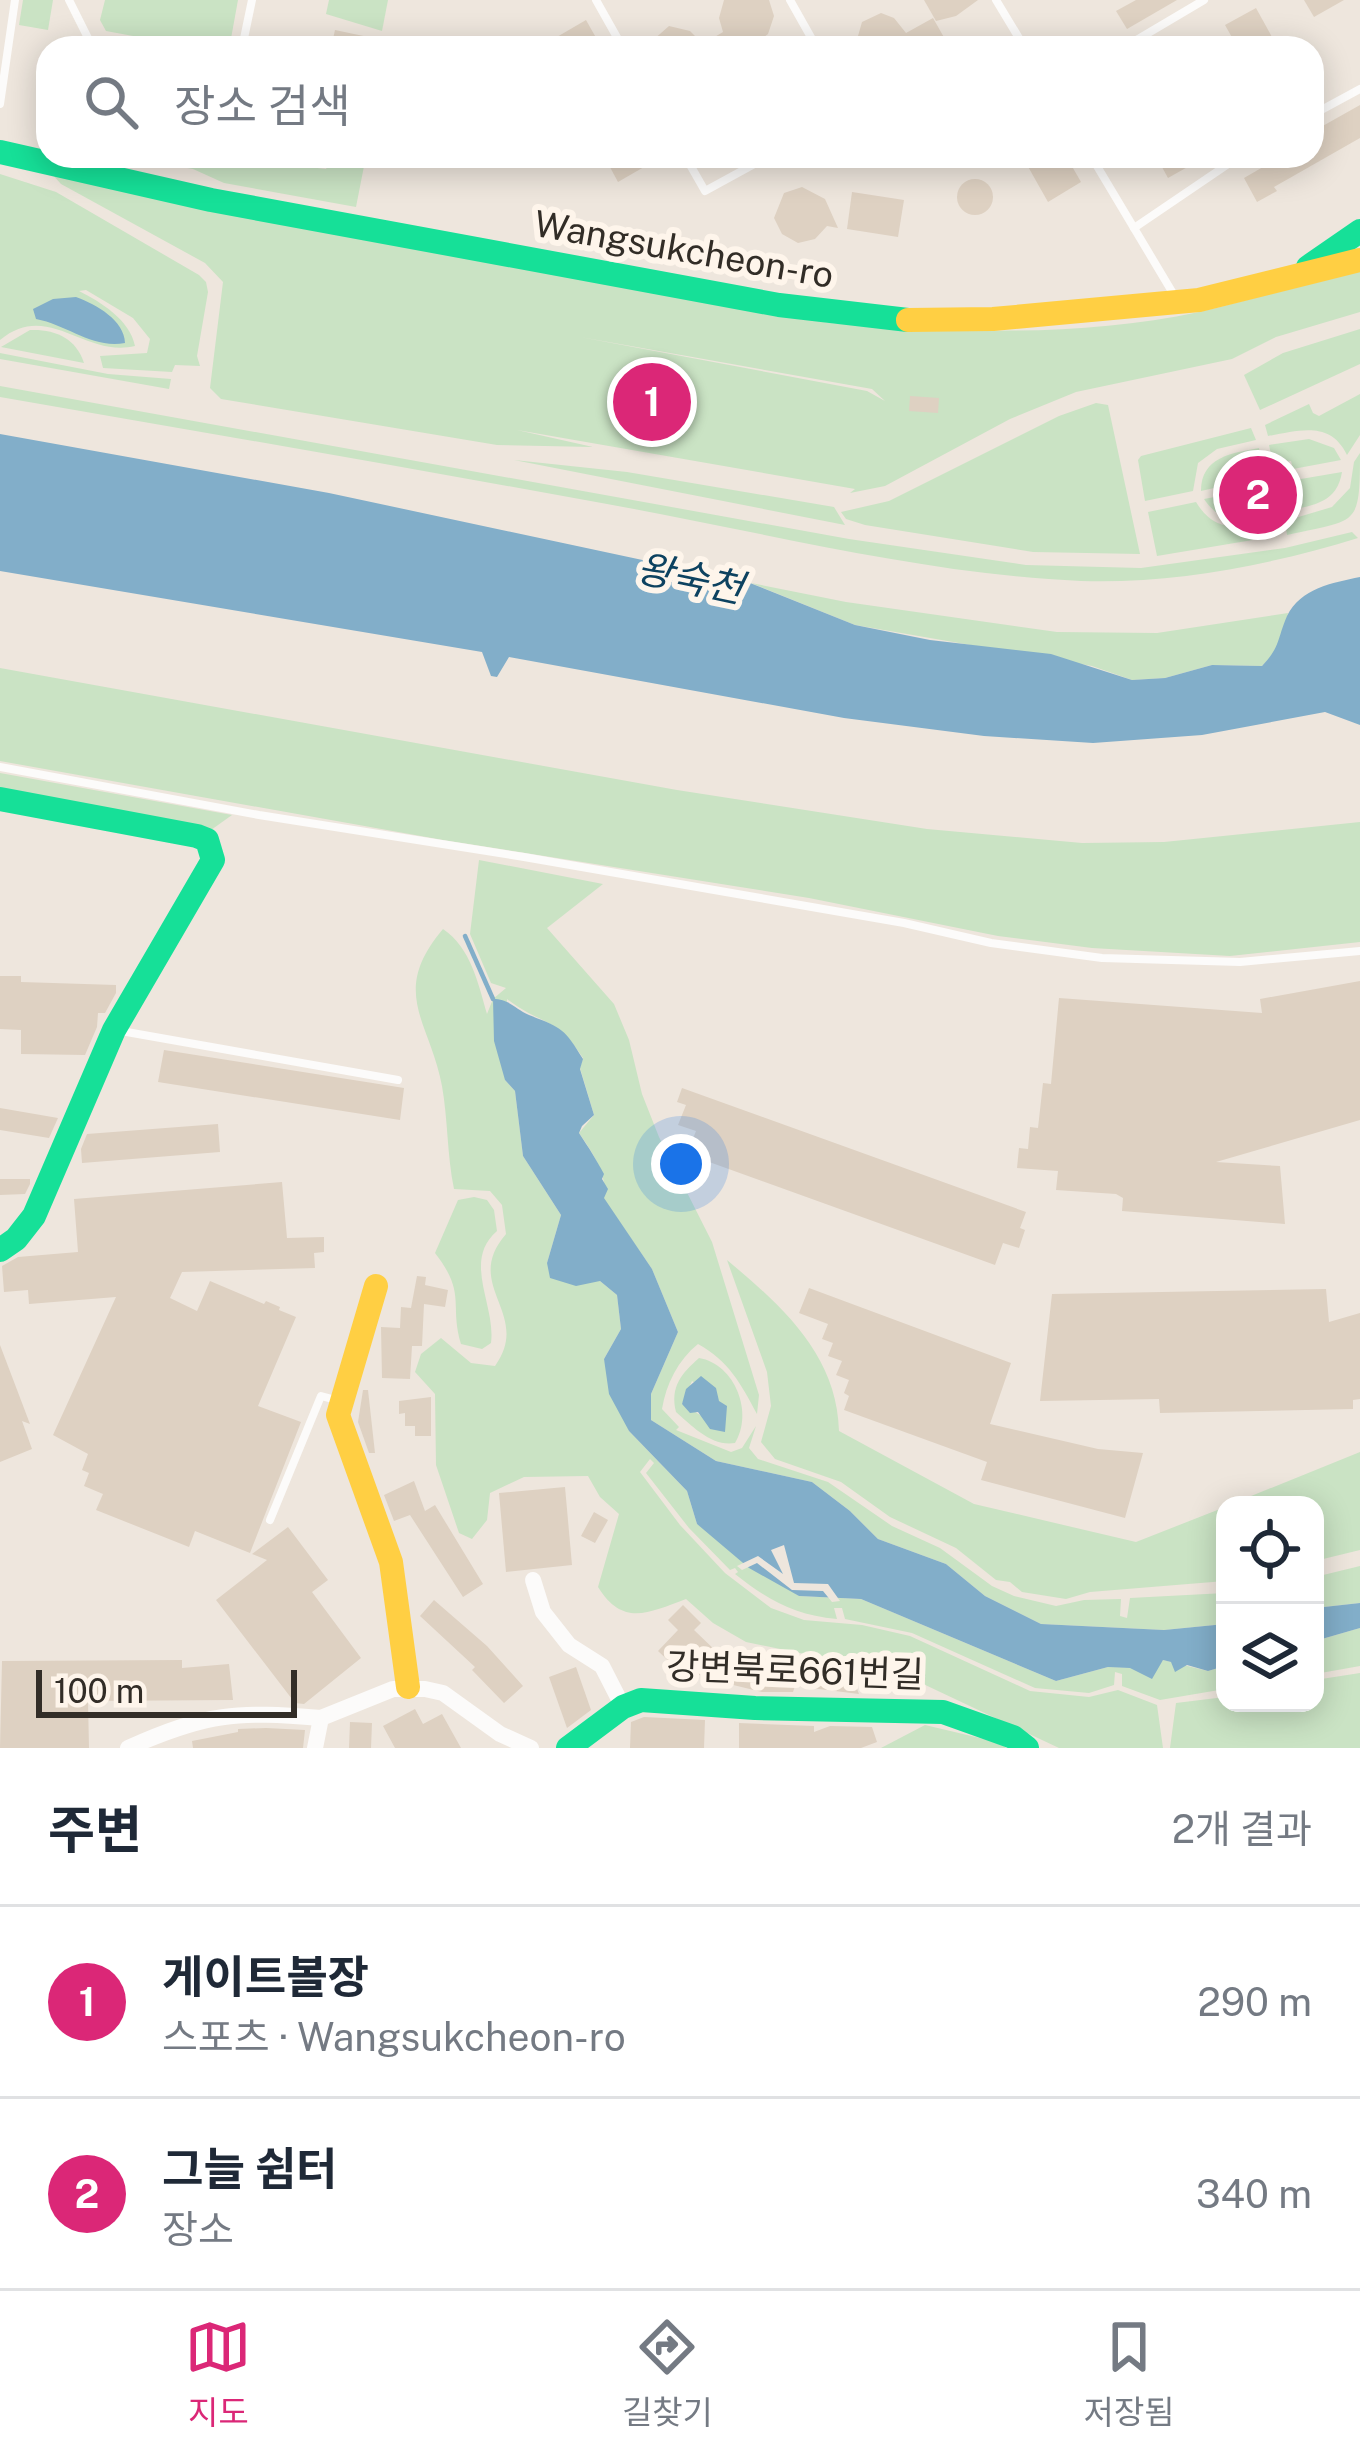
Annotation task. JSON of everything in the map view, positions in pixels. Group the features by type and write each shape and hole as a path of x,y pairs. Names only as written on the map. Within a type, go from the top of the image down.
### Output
{"street":[{"name":"Wangsukcheon-ro","path":"0,152 36,157"},
{"name":"Wangsukcheon-ro","path":"95,168 211,200 778,305 902,320 993,319 1199,300 1360,260"},
{"path":"1292,278 1360,231"},
{"path":"0,799 197,836 207,840 213,860 114,1030 34,1216 0,1250"},
{"path":"376,1286 338,1415 391,1562 408,1687"},
{"path":"533,1580 544,1612 569,1646 602,1666 623,1707"},
{"path":"128,1748 180,1724 212,1717 249,1712 322,1718 408,1687 442,1693 500,1734 532,1748"},
{"name":"강변북로661번길","path":"568,1748 623,1707 640,1700 943,1712 1027,1748"},
{"path":"315,1748 322,1718"}],"lane":[{"path":"0,104 15,0"},
{"path":"69,0 85,36"},
{"path":"244,36 252,0"},
{"path":"596,0 616,36"},
{"path":"790,0 811,36"},
{"path":"996,0 1018,36"},
{"path":"1143,36 1204,0"},
{"path":"1324,108 1360,89"},
{"path":"692,168 705,191 747,168"},
{"path":"1097,168 1178,301"},
{"path":"1134,228 1222,168"},
{"path":"0,767 904,923 991,944 1102,958 1240,962 1360,951"},
{"path":"114,1030 398,1080"},
{"path":"269,1520 321,1396 344,1401"}],"green space":[{"path":"23,0 53,0 48,30 19,25"},
{"path":"105,0 238,0 231,36 133,36 106,31 100,20"},
{"path":"329,0 388,0 382,31 326,14"},
{"path":"187,168 364,168 356,207 224,183"},
{"path":"51,173 829,323 968,330 1107,326 1199,312 1360,269 1360,312 1276,337 1232,359 1076,392 1010,419 885,486 850,493 855,489 517,430 593,447 497,445 221,399 210,388 223,282 205,263 61,184","holes":["580,337 872,389 885,401 867,391"]},
{"path":"0,174 56,192 199,275 208,292 197,356 200,366 175,365 172,372 103,368 100,356 147,353 150,339 133,318 86,290 79,291 121,320 135,346 117,348 34,326 17,329 0,340"},
{"path":"1360,329 1360,364 1260,410 1244,375 1283,353"},
{"path":"30,330 63,337 76,347 84,363 1,347"},
{"path":"0,353 108,374 171,379 169,389 0,359"},
{"path":"0,386 849,539 1026,565 1141,568 1285,548 1352,532 1358,538 1291,557 1186,576 1116,581 1021,577 902,561 0,397"},
{"path":"1360,394 1360,435 1347,455 1323,432 1268,436 1265,425 1309,404 1319,416"},
{"path":"1096,403 1108,405 1140,554 1033,552 865,525 846,519 841,512 889,501 1059,416"},
{"path":"1251,428 1256,440 1217,449 1198,463 1193,491 1145,501 1141,456"},
{"path":"1309,439 1334,448 1341,460 1293,469 1291,461 1273,464 1269,445"},
{"path":"1259,448 1262,466 1247,469 1249,480 1201,491 1212,464"},
{"path":"1360,453 1359,495 1350,516 1287,535 1285,521 1332,507 1350,488"},
{"path":"514,460 627,472 834,507 845,525"},
{"path":"1342,472 1329,497 1283,511 1281,498 1297,494 1295,480"},
{"path":"1251,490 1253,502 1270,499 1273,514 1226,517 1204,499"},
{"path":"1196,502 1221,524 1240,527 1274,522 1277,536 1157,556 1148,512"},
{"path":"751,583 846,602 1057,632 1157,633 1288,613 1279,648 1262,666 1212,665 1165,678 1132,680 1092,666 855,625"},
{"path":"0,668 677,790 927,829 1082,843 1164,842 1360,822 1360,942 1230,956 1092,948 998,936 809,898 443,840 0,761"},
{"path":"0,773 232,815 211,830 0,790"},
{"path":"479,860 603,884 547,928 614,1004 659,1137 712,1242 759,1395 757,1414 726,1366 698,1344 679,1365 664,1400 662,1409 679,1427 676,1430 731,1452 742,1448 756,1426 749,1448 758,1459 828,1482 892,1526 940,1548 1014,1596 1056,1606 1121,1599 1120,1616 1127,1618 1130,1598 1216,1593 1216,1625 1164,1630 1041,1624 985,1596 946,1564 878,1539 812,1482 716,1461 651,1420 651,1394 678,1332 652,1269 603,1198 602,1173 579,1133 594,1115 580,1068 583,1058 556,1028 507,999 505,1080 515,1091 523,1156 561,1215 547,1263 587,1281 600,1281 617,1295 621,1329 604,1359 629,1431 687,1491 697,1524 799,1596 861,1599 1056,1681 1108,1667 1157,1668 1163,1660 1208,1671 1216,1669 1216,1691 1160,1700 1122,1686 1122,1674 1115,1672 1114,1685 1089,1693 1035,1688 912,1633 845,1619 842,1608 834,1608 837,1619 795,1610 735,1574 735,1568 730,1570 689,1528 646,1473 654,1463 650,1459 640,1472 680,1525 725,1573 771,1608 804,1620 862,1625 910,1636 1030,1691 1089,1697 1118,1690 1157,1705 1163,1748 1059,1748 902,1674 746,1642 713,1623 686,1599 648,1612 617,1608 598,1587 619,1514 600,1497 588,1476 524,1477 490,1493 487,1520 472,1539 459,1533 436,1465 435,1394 415,1372 421,1354 441,1338 471,1363 495,1366 505,1347 506,1330 491,1269 494,1252 506,1234 502,1205 490,1191 454,1189 442,1086 416,990 418,971 443,929 467,956 487,1014 493,999 506,988 491,983 470,934"},
{"path":"458,1200 487,1200 494,1210 497,1231 482,1256 491,1343 482,1349 461,1344 454,1289 435,1253"},
{"path":"727,1260 803,1334 828,1379 839,1431 974,1504 1136,1542 1216,1511 1216,1582 1090,1592 1066,1599 1022,1592 1010,1582 996,1580 956,1548 890,1517 841,1482 775,1459 761,1442 771,1406 767,1372"},
{"path":"699,1358 722,1370 738,1392 742,1418 735,1443 710,1439 676,1412 676,1388","holes":["692,1381 719,1401 705,1418 682,1404"]},
{"path":"1360,1452 1360,1550 1324,1559 1324,1496 1251,1496"},
{"path":"1360,1566 1360,1603 1324,1607 1324,1575"},
{"path":"1360,1628 1360,1666 1324,1672 1324,1638"},
{"path":"1360,1673 1360,1748 1170,1748 1176,1703 1216,1698 1216,1712 1324,1712 1324,1679"},
{"path":"925,1725 1001,1743 1006,1748 881,1748"}],"water":[{"path":"76,297 115,320 125,343 102,343 36,319 33,309 53,299"},
{"name":"왕숙천","path":"0,434 329,493 750,583 855,625 930,640 1051,654 1132,680 1165,678 1212,665 1262,666 1300,599 1318,588 1360,577 1360,725 1325,712 1202,735 1093,743 984,736 844,718 509,657 497,677 491,676 482,652 0,571"},
{"path":"493,999 556,1026 583,1059 580,1069 594,1115 579,1133 604,1174 608,1189 604,1198 652,1269 678,1332 651,1394 651,1420 716,1461 812,1482 878,1539 946,1564 985,1596 1041,1624 1164,1630 1216,1625 1216,1669 1187,1665 1175,1672 1171,1662 1163,1660 1152,1679 1130,1668 1108,1667 1056,1681 861,1599 799,1596 749,1568 697,1524 687,1491 629,1431 609,1394 604,1359 621,1329 617,1295 600,1281 576,1286 550,1278 547,1263 561,1215 523,1156 515,1091 505,1080 494,1041"},
{"path":"701,1376 727,1406 725,1432 710,1429 698,1412 690,1413 682,1404 686,1389"},
{"path":"1360,1603 1360,1628 1324,1638 1324,1607"}],"pier":[{"path":"784,1545 794,1583 828,1584 840,1601 832,1602 823,1591 792,1590 757,1563 742,1570 737,1566 758,1556 783,1574 771,1550"}],"building":[{"path":"724,0 769,0 774,16 765,36 716,36 723,32 719,18"},
{"path":"924,0 978,0 956,16 936,21"},
{"path":"1136,0 1177,0 1127,29 1116,11"},
{"path":"1304,0 1344,0 1314,17"},
{"path":"1256,8 1271,36 1231,36 1225,25"},
{"path":"881,13 894,18 906,33 933,18 943,36 858,36 862,22"},
{"path":"586,20 595,36 559,36"},
{"path":"669,26 695,36 658,36"},
{"path":"1360,105 1360,138 1324,159 1324,125"},
{"path":"610,168 642,168 618,182"},
{"path":"1029,168 1073,168 1081,182 1048,202"},
{"path":"1163,168 1186,168 1168,178"},
{"path":"1261,168 1307,168 1257,202 1244,178"},
{"path":"975,179 988,184 993,197 988,210 975,215 962,210 957,197 962,184"},
{"path":"802,187 825,199 838,228 827,226 815,239 798,243 782,234 774,218 784,193"},
{"path":"852,192 904,200 898,237 847,229"},
{"path":"910,396 939,398 938,413 909,411"},
{"path":"0,976 21,976 21,982 116,985 116,993 105,1013 98,1013 85,1055 21,1054 21,1030 0,1029"},
{"path":"1360,981 1360,1120 1216,1162 1280,1166 1285,1224 1122,1211 1123,1198 1116,1194 1056,1190 1058,1171 1017,1168 1019,1148 1028,1149 1030,1127 1038,1128 1043,1083 1051,1084 1059,998 1262,1013 1260,999"},
{"path":"164,1050 404,1088 400,1120 158,1082"},
{"path":"682,1088 1026,1212 1019,1248 1003,1243 995,1265 687,1154 696,1131 678,1125 686,1105 677,1102"},
{"path":"0,1108 58,1118 49,1138 0,1130"},
{"path":"218,1124 220,1152 82,1163 87,1134"},
{"path":"0,1179 30,1179 30,1184 25,1194 0,1195"},
{"path":"282,1182 287,1238 324,1237 324,1252 314,1253 315,1268 182,1272 170,1298 197,1311 210,1281 296,1317 258,1406 301,1422 250,1553 195,1531 189,1547 96,1510 103,1494 84,1486 89,1473 82,1470 88,1454 53,1435 116,1297 29,1304 28,1290 4,1292 2,1266 18,1257 78,1252 74,1199"},
{"path":"417,1276 426,1277 425,1285 448,1290 445,1307 424,1304 422,1346 412,1346 410,1379 382,1378 381,1327 400,1328 401,1307 411,1308"},
{"path":"809,1288 1011,1363 990,1424 1098,1449 1143,1453 1125,1518 981,1480 987,1462 844,1410 849,1380 836,1375 842,1361 828,1356 833,1343 822,1339 828,1324 799,1313"},
{"path":"1326,1289 1329,1322 1360,1313 1360,1399 1353,1400 1353,1409 1160,1413 1159,1399 1040,1401 1052,1294"},
{"path":"0,1345 30,1424 22,1421 32,1449 0,1462"},
{"path":"363,1390 368,1390 375,1453 369,1453 358,1422"},
{"path":"431,1397 431,1436 415,1436 415,1426 405,1426 405,1413 399,1414 399,1401"},
{"path":"414,1481 425,1511 435,1505 483,1584 463,1597 410,1515 394,1521 384,1495"},
{"path":"565,1487 572,1565 506,1572 499,1493"},
{"path":"594,1512 608,1520 595,1543 581,1536"},
{"path":"288,1527 328,1580 312,1592 361,1658 304,1704 295,1703 216,1600 267,1560 252,1554"},
{"path":"434,1600 487,1646 523,1686 504,1703 472,1670 475,1667 420,1616"},
{"path":"683,1605 701,1623 694,1630 719,1654 692,1683 658,1651 678,1630 668,1620"},
{"path":"731,1655 854,1681 859,1694 795,1686 793,1692 762,1692 725,1683"},
{"path":"182,1660 182,1668 229,1664 233,1700 88,1701 89,1748 0,1748 2,1661"},
{"path":"576,1667 591,1710 567,1728 549,1677"},
{"path":"415,1709 423,1724 442,1714 461,1748 395,1748 383,1726"},
{"path":"644,1717 705,1720 704,1748 630,1748 631,1722"},
{"path":"350,1722 372,1723 371,1748 349,1748"},
{"path":"739,1723 814,1726 814,1732 830,1726 872,1727 877,1742 861,1748 739,1748"},
{"path":"238,1729 305,1730 303,1748 193,1748 192,1741"}],"waterway":[{"path":"465,936 493,999"}],"traffic: fast":[{"path":"0,152 36,160"},
{"path":"70,168 211,200 779,305 908,320"},
{"path":"1308,267 1360,231"},
{"path":"0,799 197,836 207,840 213,860 114,1030 34,1216 0,1250"},
{"path":"568,1748 623,1707 641,1700 943,1712 1013,1737 1027,1748"}],"traffic: slow":[{"path":"908,320 993,319 1199,300 1360,260"},
{"path":"376,1286 338,1415 391,1562 408,1687"}],"place":[{"name":"게이트볼장","path":"652,402"},
{"name":"그늘 쉼터","path":"1258,495"}]}
